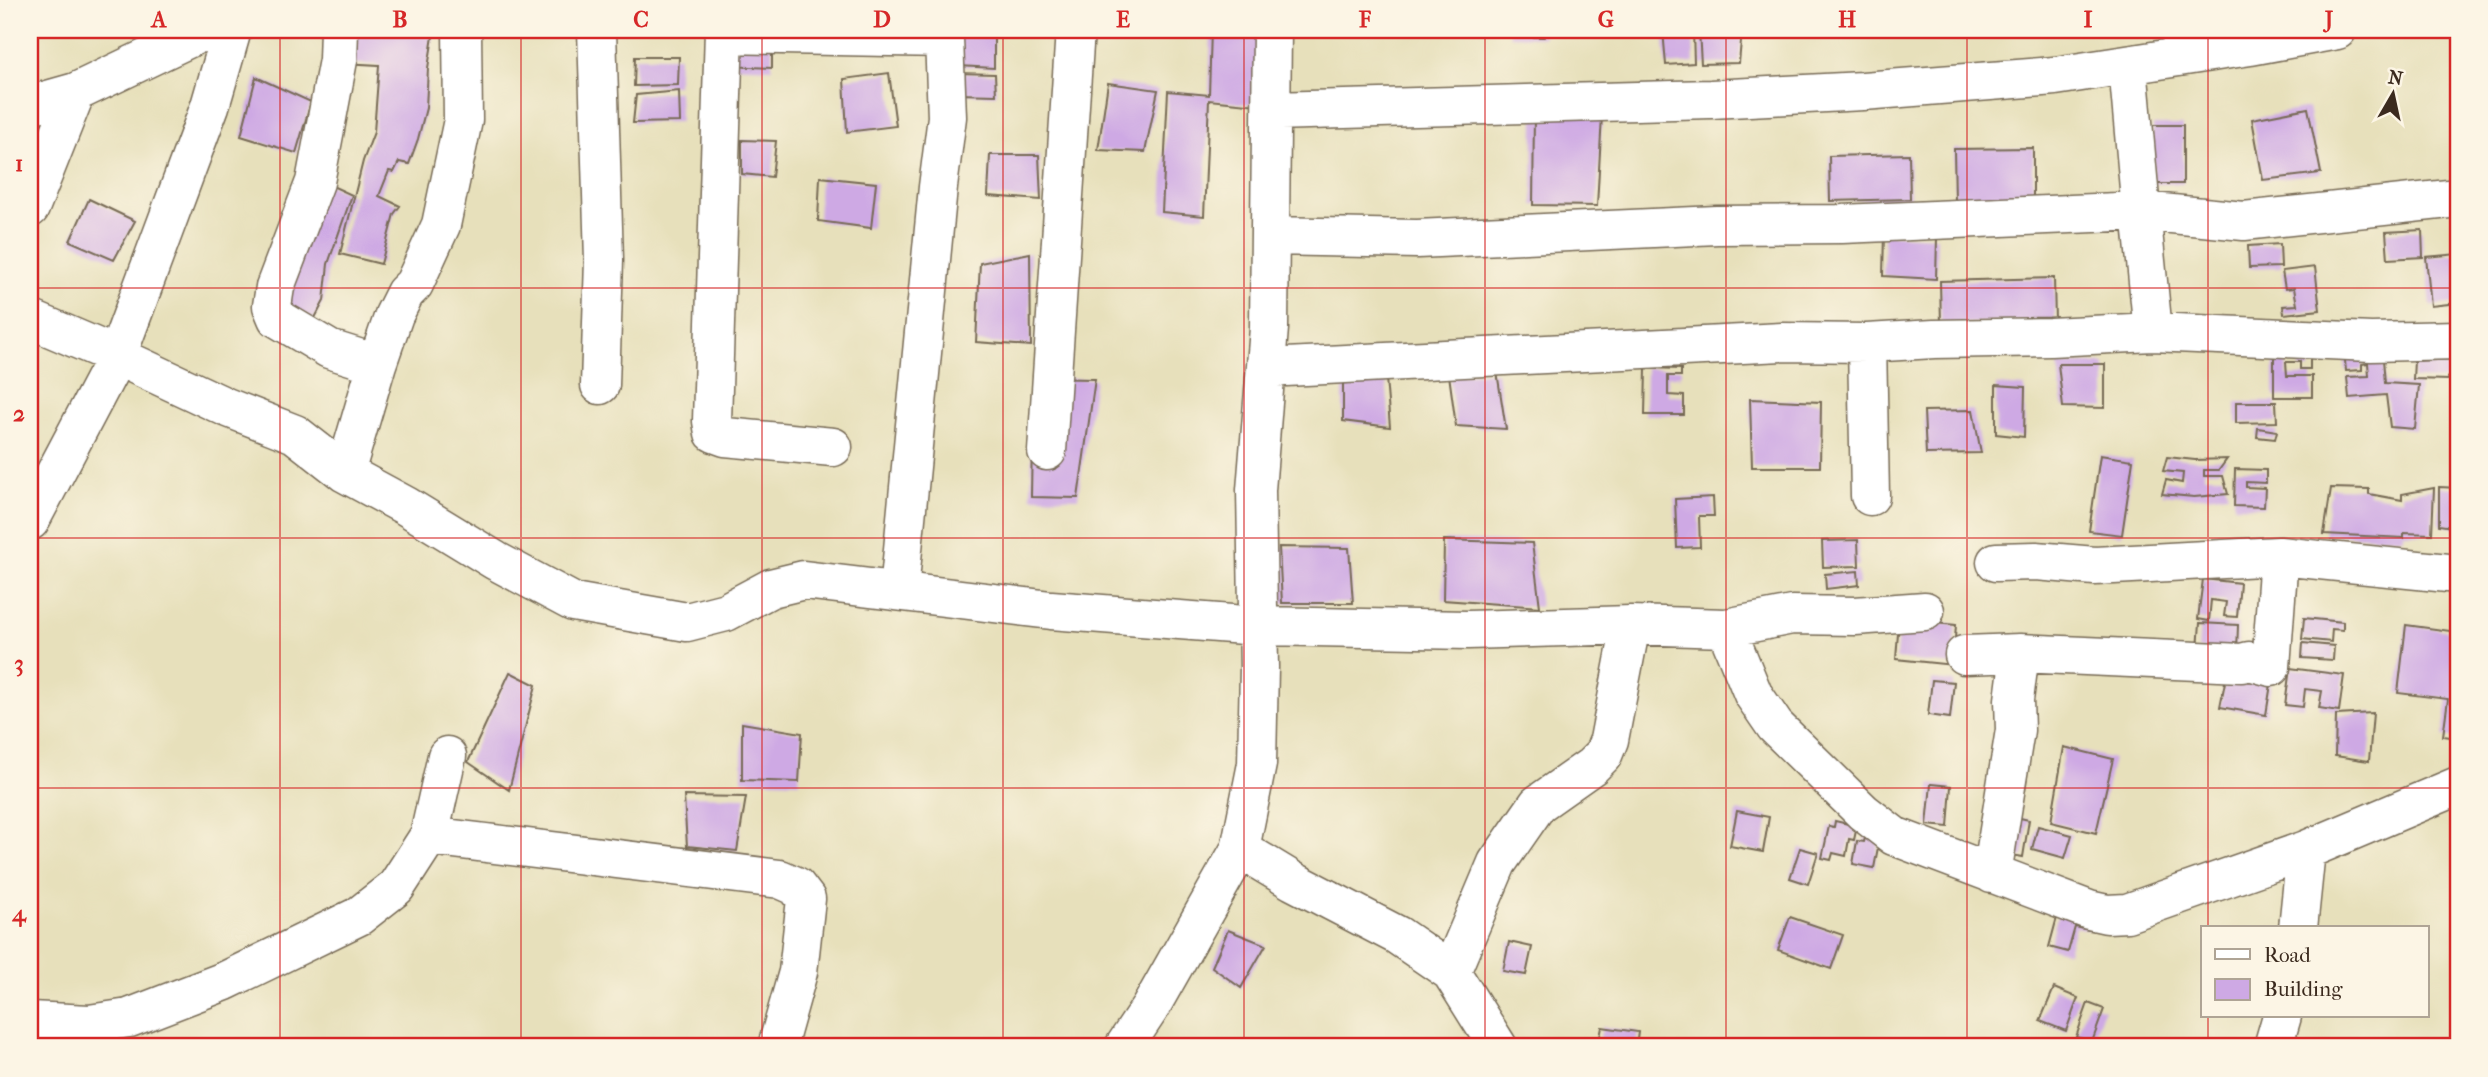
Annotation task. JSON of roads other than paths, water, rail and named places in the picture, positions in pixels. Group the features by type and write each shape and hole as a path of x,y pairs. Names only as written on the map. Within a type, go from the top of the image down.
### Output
{"street":[{"path":"30,105 76,92 206,30"},
{"path":"30,521 117,356 210,106 232,30"},
{"path":"339,30 338,60 315,182 275,287 272,306 277,318 329,349 377,363"},
{"path":"345,473 394,315 405,293 414,285 441,225 463,120 462,30"},
{"path":"597,30 604,260 600,385"},
{"path":"1047,450 1074,30"},
{"path":"1124,1047 1157,996 1240,849 1257,764 1256,490 1269,328 1272,30"},
{"path":"1272,111 1711,99 1863,91 2054,76 2337,30"},
{"path":"833,447 725,437 714,433 712,407 724,32 944,32 947,117 899,591"},
{"path":"2128,66 2152,332"},
{"path":"30,208 76,92"},
{"path":"1270,236 1417,239 1717,225 1842,224 2141,211 2244,221 2458,198"},
{"path":"30,320 117,356 226,407 295,434 345,473 406,506 496,561 573,602 687,622 726,612 771,588 804,580 1051,610 1257,626 1468,630 1631,625 1726,628 1792,615 1854,616 1925,611"},
{"path":"1266,368 1782,342 1867,343 1934,338 2050,337 2152,332 2371,342 2458,341"},
{"path":"1867,343 1870,496"},
{"path":"1996,562 2036,561 2095,566 2280,556 2458,574"},
{"path":"1964,654 2020,653 2242,663 2249,661 2271,667 2280,556"},
{"path":"1451,972 1497,863 1538,804 1592,766 1603,755 1609,740 1631,625"},
{"path":"1726,628 1754,694 1775,726 1863,812 1894,836 2089,910 2108,914 2127,913 2306,850 2458,786"},
{"path":"1992,874 2015,730 2014,700 2020,653"},
{"path":"30,1021 89,1024 129,1018 225,981 359,915 396,887 429,836 447,755"},
{"path":"429,836 780,879 796,886 806,899 797,972 777,1047"},
{"path":"1240,849 1293,881 1397,935 1451,972 1498,1047"},
{"path":"2298,926 2306,850"},
{"path":"2273,1047 2281,1018"}]}
